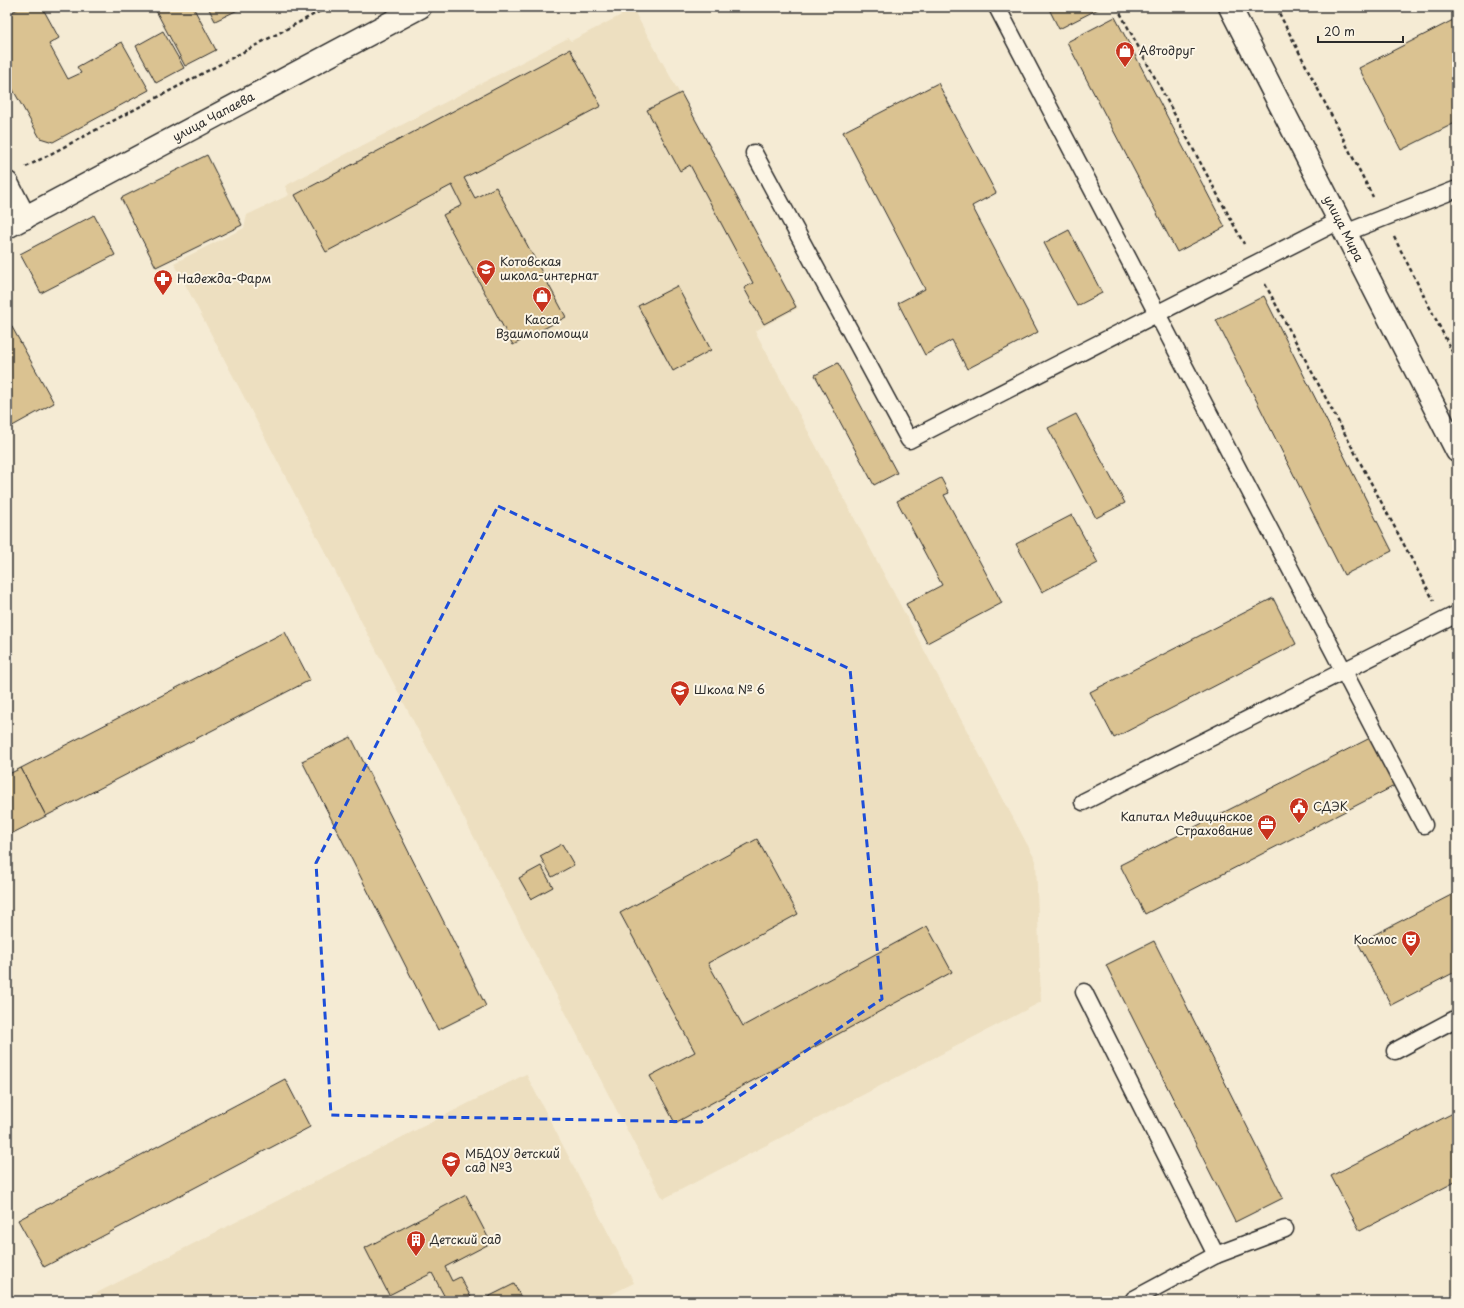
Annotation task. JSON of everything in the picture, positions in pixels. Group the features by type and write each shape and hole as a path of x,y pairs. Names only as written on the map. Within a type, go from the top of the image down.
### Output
{"street":[{"name":"улица Чапаева","path":"16,222 420,7"},
{"name":"улица Мира","path":"1230,7 1457,451"},
{"path":"14,176 16,222"}],"lane":[{"path":"997,7 1424,825"},
{"path":"754,153 909,440 1255,264 1342,227 1384,218 1457,189"},
{"path":"1083,802 1451,617"},
{"path":"1084,992 1216,1255"},
{"path":"1395,1051 1457,1018"},
{"path":"1134,1301 1134,1299 1216,1255 1285,1229"}],"path":[{"path":"14,176 328,7"},
{"path":"1118,7 1255,264 1451,617"},
{"path":"1276,7 1457,361"}],"highlighted area":[{"path":"498,506 850,669 882,999 701,1122 331,1115 316,863"}],"shaded area":[{"name":"Школа № 6","path":"633,9 798,308 755,331 1036,861 1041,1002 663,1199 174,263 244,228 247,215 289,195 285,186 568,38 571,41"},
{"name":"МБДОУ детский сад №3","path":"526,1074 634,1283 597,1301 81,1301"}],"building":[{"path":"21,7 42,7 59,38 49,44 68,79 81,73 77,67 122,42 149,90 53,142 40,138 7,79 7,15"},
{"path":"154,7 193,7 216,50 185,66"},
{"path":"208,7 244,7 215,21"},
{"path":"1048,7 1102,7 1059,29"},
{"path":"1115,17 1225,227 1177,252 1067,42"},
{"path":"1457,18 1457,122 1401,150 1359,68"},
{"path":"163,31 184,68 156,83 136,46"},
{"path":"570,49 601,106 464,178 475,198 496,187 566,317 513,345 443,215 462,205 452,185 326,252 295,195"},
{"path":"938,83 996,193 972,206 1038,332 967,369 952,340 925,355 898,303 925,289 843,132"},
{"path":"681,93 796,307 764,324 744,288 753,283 690,165 680,171 647,110"},
{"path":"207,155 242,225 156,267 121,198"},
{"path":"94,215 115,255 41,293 20,254"},
{"path":"1069,230 1102,293 1077,306 1044,243"},
{"path":"677,286 711,350 673,371 638,306"},
{"path":"1264,296 1392,551 1344,575 1216,320"},
{"path":"7,318 54,403 7,429"},
{"path":"838,363 897,473 874,485 815,375"},
{"path":"1076,414 1125,503 1096,518 1048,428"},
{"path":"941,478 949,493 944,495 1002,603 927,643 906,604 942,585 897,501"},
{"path":"1072,515 1098,563 1042,592 1016,544"},
{"path":"1273,598 1296,644 1114,738 1090,692"},
{"path":"285,632 310,680 46,816 21,768"},
{"path":"1376,735 1400,783 1145,914 1120,865"},
{"path":"351,737 486,1006 438,1030 302,761"},
{"path":"21,768 46,816 7,836 7,775"},
{"path":"1457,826 1457,840 1451,829"},
{"path":"757,839 798,914 708,963 743,1026 927,926 952,972 675,1123 650,1076 695,1052 620,913"},
{"path":"562,844 574,865 552,877 540,856"},
{"path":"541,866 553,887 531,899 519,878"},
{"name":"Космос","path":"1457,892 1457,971 1391,1005 1358,943"},
{"path":"1154,941 1283,1198 1235,1222 1106,965"},
{"path":"285,1079 310,1127 44,1267 18,1220"},
{"path":"1457,1111 1457,1187 1455,1182 1360,1231 1331,1176"},
{"name":"Детский сад","path":"466,1195 491,1243 445,1267 452,1281 460,1277 473,1301 447,1301 432,1273 389,1295 365,1248"},
{"path":"514,1284 523,1301 480,1301"}],"place":[{"name":"Автодруг","path":"1125,68"},
{"name":"Котовская школа-интернат","path":"486,286"},
{"name":"Надежда-Фарм","path":"163,296"},
{"name":"Касса Взаимопомощи","path":"542,313"},
{"name":"Школа № 6","path":"680,707"},
{"name":"СДЭК","path":"1299,824"},
{"name":"Капитал Медицинское Страхование","path":"1267,841"},
{"name":"Космос","path":"1411,957"},
{"name":"МБДОУ детский сад №3","path":"451,1178"},
{"name":"Детский сад","path":"416,1257"}]}
